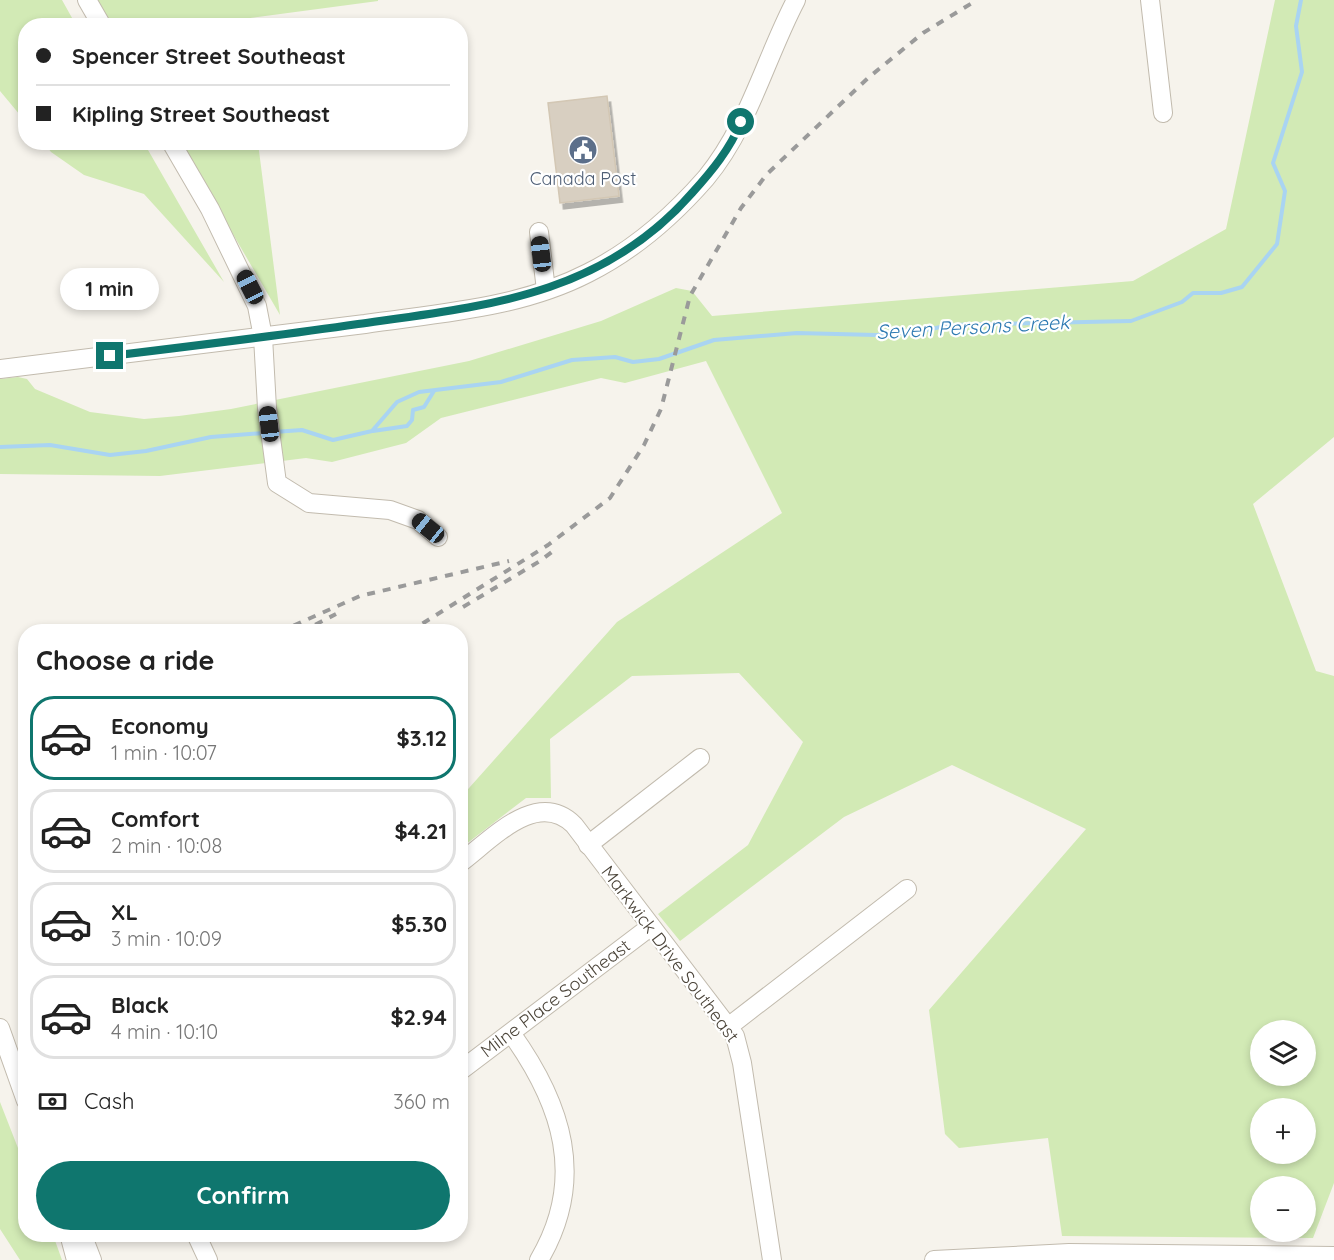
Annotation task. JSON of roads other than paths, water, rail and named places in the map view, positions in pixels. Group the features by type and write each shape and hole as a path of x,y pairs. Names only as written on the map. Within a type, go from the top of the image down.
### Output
{"street":[{"path":"87,0 97,18"},
{"path":"0,369 478,308 546,290 586,274 624,252 655,230 707,176 733,143 796,0"},
{"path":"1150,0 1163,113"},
{"path":"176,150 210,209 250,287 263,337 267,408 277,483 309,503 390,510 418,520 438,537"},
{"path":"540,232 546,290"},
{"path":"588,845 700,758"},
{"name":"Markwick Drive Southeast","path":"468,857 523,815 557,814 566,817 728,1027 738,1045 742,1063 772,1260"},
{"path":"728,1027 906,889"},
{"name":"Milne Place Southeast","path":"468,1065 650,927"},
{"path":"0,1028 18,1079"},
{"path":"511,1033 533,1064 548,1093 563,1143 561,1205 552,1236 539,1260"},
{"path":"71,1242 76,1260"},
{"path":"85,1242 92,1260"},
{"path":"200,1242 208,1260"},
{"path":"934,1260 1069,1253 1334,1256"}],"waterway":[{"name":"Seven Persons Creek","path":"274,432 302,430 333,440 372,431 397,402 419,392 501,382 572,360 615,357 633,362 659,359 714,340 797,333 876,335 912,333 950,325 1131,321 1182,302 1193,293 1221,293 1242,287 1277,244 1285,191 1273,163 1302,72 1296,26 1301,0"},
{"name":"Seven Persons Creek","path":"373,431 407,426 412,420 413,410 424,407 434,391"},
{"name":"Seven Persons Creek","path":"0,447 50,445 110,455 146,451 211,437 264,433"}],"railway":[{"path":"422,624 548,545 610,498 644,445 661,409 690,296 741,208 767,174 868,78 923,33 977,0"},
{"path":"463,607 540,561 557,548"},
{"path":"297,624 360,596 509,561"},
{"path":"317,624 336,614"}],"place":[{"name":"Canada Post","path":"583,150"}]}
